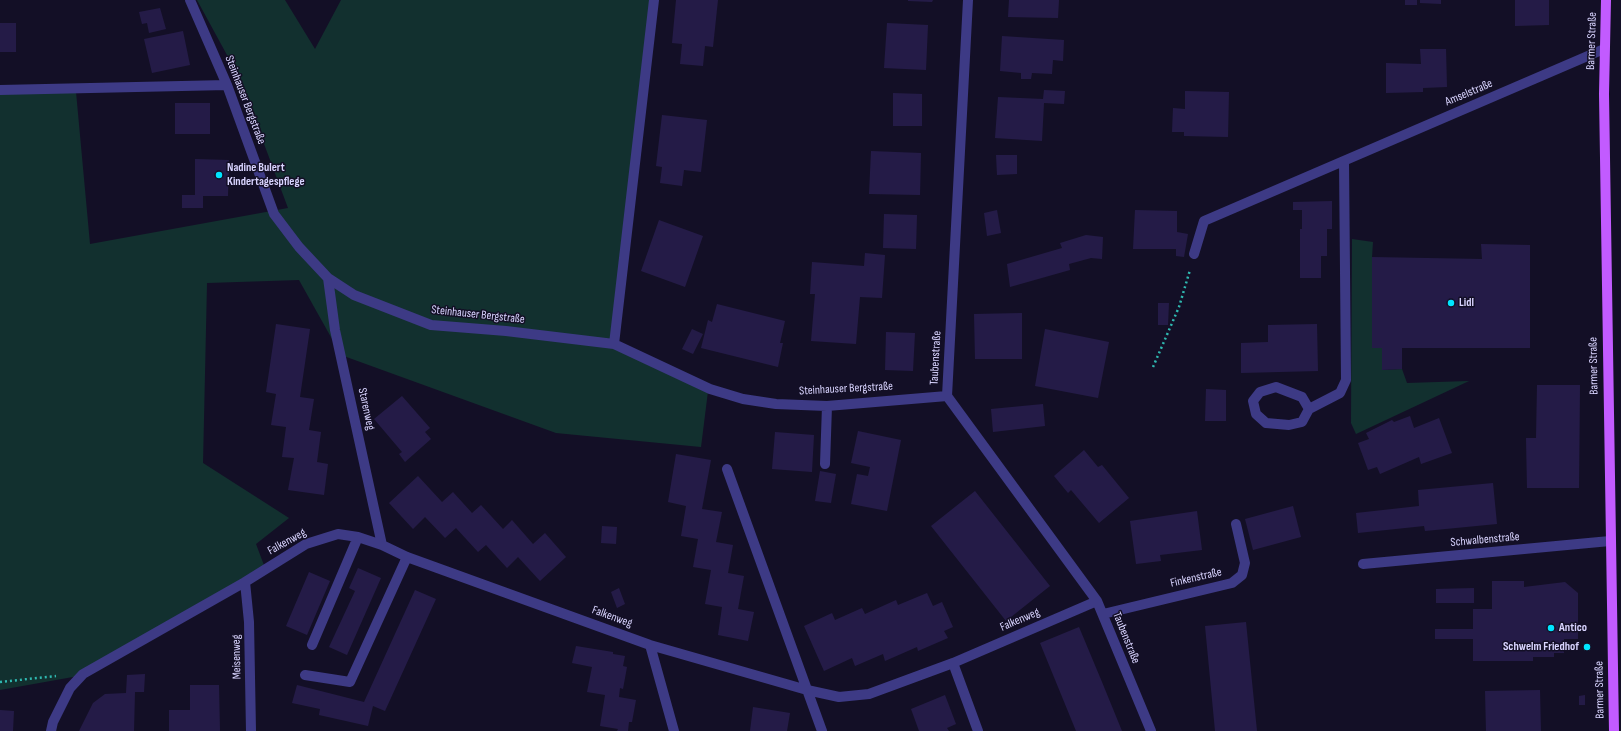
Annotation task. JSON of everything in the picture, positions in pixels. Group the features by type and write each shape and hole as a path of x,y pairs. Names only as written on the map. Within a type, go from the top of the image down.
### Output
{"main road":[{"name":"Barmer Straße","path":"1606,0 1604,49 1610,541 1614,731"}],"street":[{"name":"Steinhauser Bergstraße","path":"190,0 227,85 274,214 299,247 328,278 354,295 431,325 506,331 614,344 710,389 743,400 776,404 827,406 947,396"},
{"path":"614,344 654,0"},
{"name":"Taubenstraße","path":"968,0 947,396 1097,601 1151,731"},
{"name":"Amselstraße","path":"1194,254 1204,221 1604,49"},
{"path":"0,90 227,85"},
{"path":"1309,409 1302,397 1276,387 1260,392 1254,401 1256,414 1266,423 1289,425 1302,422 1309,409 1340,393 1346,380 1344,161"},
{"name":"Starenweg","path":"328,278 335,330 382,545"},
{"path":"825,464 827,406"},
{"path":"727,469 822,731"},
{"name":"Finkenstraße","path":"1103,614 1232,583 1242,576 1245,563 1236,524"},
{"name":"Falkenweg","path":"50,731 70,688 83,674 246,582 306,544 338,534 358,537 382,545 407,557 650,645 807,690 839,697 869,694 953,663 1097,601"},
{"path":"312,645 358,537"},
{"name":"Schwalbenstraße","path":"1363,564 1610,541"},
{"path":"306,674 350,682 407,557"},
{"name":"Meisenweg","path":"246,582 249,622 251,731"},
{"path":"650,645 674,731"},
{"path":"953,663 978,731"}],"path":[{"path":"1153,367 1179,307 1194,254"},
{"path":"0,682 83,674"}],"green space":[{"path":"197,0 285,0 315,49 341,0 650,0 610,345 708,391 701,447 556,433 341,355 299,280 207,283 203,463 289,518 256,544 265,568 84,675 0,690 0,92 76,92 90,244 288,208 239,77"},
{"path":"1352,239 1373,242 1372,348 1382,348 1382,370 1402,369 1407,383 1469,381 1356,434 1351,423"}],"building":[{"path":"676,0 718,0 713,47 705,46 703,66 680,64 682,44 672,43"},
{"path":"908,0 933,0 932,2"},
{"path":"1009,0 1059,0 1058,18 1008,17"},
{"path":"1405,0 1417,0 1417,5 1405,5"},
{"path":"1420,0 1441,0 1441,4 1420,3"},
{"path":"1515,0 1549,0 1549,25 1515,26"},
{"path":"160,8 166,29 149,33 147,23 142,24 139,12"},
{"path":"0,23 16,23 16,52 0,52"},
{"path":"887,23 928,25 926,70 884,68"},
{"path":"183,31 190,65 152,73 144,39"},
{"path":"1002,36 1064,40 1063,61 1053,60 1052,74 1032,73 1031,79 1021,79 1021,73 1000,71"},
{"path":"1420,49 1446,49 1447,87 1423,88 1423,92 1386,93 1386,63 1421,64"},
{"path":"1044,90 1065,91 1064,104 1044,103 1042,141 995,138 998,97 1043,99"},
{"path":"1185,91 1229,92 1228,137 1184,136 1184,132 1172,132 1173,108 1185,109"},
{"path":"893,93 922,94 922,126 893,126"},
{"path":"175,103 210,103 210,134 175,134"},
{"path":"662,115 707,120 701,172 684,170 682,186 660,183 662,167 656,166"},
{"path":"871,151 921,153 920,195 869,194"},
{"path":"996,155 1017,155 1017,174 997,175"},
{"path":"195,159 229,160 228,196 203,196 203,208 182,208 182,195 195,195"},
{"path":"1332,201 1332,229 1327,229 1327,256 1321,256 1321,278 1300,278 1300,229 1302,229 1302,210 1293,210 1293,202"},
{"path":"997,210 1001,233 987,236 984,213"},
{"path":"1135,210 1177,211 1177,232 1188,234 1184,257 1176,256 1176,249 1133,249"},
{"path":"884,214 917,215 916,249 883,248"},
{"path":"659,220 703,236 685,287 641,271"},
{"path":"1086,235 1103,237 1102,259 1091,258 1069,264 1070,270 1010,287 1007,264 1062,248 1060,243"},
{"name":"Lidl","path":"1481,244 1530,245 1530,348 1402,348 1402,369 1382,370 1382,348 1372,348 1372,257 1482,259"},
{"path":"865,253 885,255 882,298 860,297 856,344 811,341 815,294 810,294 812,262 864,266"},
{"path":"1158,303 1169,303 1168,325 1158,325"},
{"path":"717,304 785,321 780,343 783,343 778,367 701,348 708,320 712,322"},
{"path":"1022,313 1022,359 975,359 974,314"},
{"path":"276,324 310,329 300,397 314,399 309,430 321,432 317,462 328,464 324,495 288,490 294,458 282,457 286,427 271,425 276,394 266,392"},
{"path":"1317,324 1318,371 1241,373 1241,343 1268,342 1268,325"},
{"path":"692,329 703,334 693,354 682,349"},
{"path":"1045,329 1109,342 1098,398 1035,386"},
{"path":"886,332 915,333 913,371 885,370"},
{"path":"1537,385 1580,385 1579,488 1527,488 1526,438 1536,438"},
{"path":"1206,389 1226,390 1226,421 1205,421"},
{"path":"402,396 430,428 425,432 431,439 405,462 399,454 402,452 374,419"},
{"path":"1043,404 1045,426 993,432 991,409"},
{"path":"1410,416 1414,428 1439,418 1452,453 1421,464 1419,457 1380,474 1377,467 1368,470 1358,443 1369,439 1366,433 1392,420 1394,422"},
{"path":"858,431 901,440 887,511 851,504 857,474 868,476 870,467 851,463"},
{"path":"775,432 814,435 812,472 772,469"},
{"path":"1084,450 1098,467 1102,465 1129,498 1099,523 1071,490 1068,493 1054,476"},
{"path":"676,454 711,460 702,509 722,512 716,542 733,545 728,573 744,576 738,609 754,612 748,641 718,635 722,607 705,604 711,570 693,567 698,539 681,536 686,506 668,502"},
{"path":"820,471 836,474 831,503 815,501"},
{"path":"418,476 442,502 453,492 472,513 481,505 503,529 512,520 533,544 545,533 566,557 540,581 518,557 507,568 486,545 478,552 456,528 445,538 425,517 413,529 389,503"},
{"path":"1493,483 1497,524 1425,531 1424,526 1358,533 1356,513 1419,506 1418,490"},
{"path":"975,491 1050,586 1006,621 931,526"},
{"path":"1293,506 1301,537 1253,550 1245,519"},
{"path":"1197,511 1202,550 1160,555 1161,561 1136,564 1130,521"},
{"path":"602,526 617,527 616,544 601,543"},
{"path":"358,568 381,578 347,655 329,647 355,591 349,588"},
{"path":"309,572 330,581 307,635 286,626"},
{"path":"1492,581 1524,581 1524,587 1565,582 1578,593 1578,639 1564,639 1564,653 1554,653 1554,657 1533,657 1533,661 1473,661 1473,639 1435,639 1435,629 1473,629 1473,609 1492,609"},
{"path":"619,588 625,604 617,608 611,592"},
{"path":"1474,588 1474,603 1436,603 1436,589"},
{"path":"415,590 436,599 385,711 373,706 368,726 319,715 320,709 292,703 297,685 364,702"},
{"path":"927,593 933,606 942,602 953,627 944,631 948,638 918,651 917,647 885,661 883,654 855,666 852,658 824,671 804,626 832,613 835,620 862,608 865,614 896,600 898,605"},
{"path":"1246,622 1257,731 1215,731 1205,626"},
{"path":"1079,627 1122,731 1076,731 1040,643"},
{"path":"576,646 613,652 613,654 625,656 623,666 627,667 623,689 620,688 619,697 636,700 632,722 629,722 628,731 617,731 618,729 600,726 605,695 587,692 592,667 572,663"},
{"path":"145,674 144,692 135,692 134,731 79,731 93,703 105,694 126,693 127,675"},
{"path":"190,685 219,685 220,731 169,731 169,710 190,710"},
{"path":"1540,690 1541,731 1486,731 1485,691"},
{"path":"945,695 956,724 947,728 949,731 919,731 911,709"},
{"path":"1585,695 1585,705 1579,705 1579,696"},
{"path":"753,707 790,713 787,731 750,731"},
{"path":"0,710 14,711 13,731 0,731"}],"place":[{"name":"Nadine Bulert Kindertagespflege","path":"219,175"},
{"name":"Lidl","path":"1451,303"},
{"name":"Antico","path":"1551,628"},
{"name":"Schwelm Friedhof","path":"1587,647"}]}
